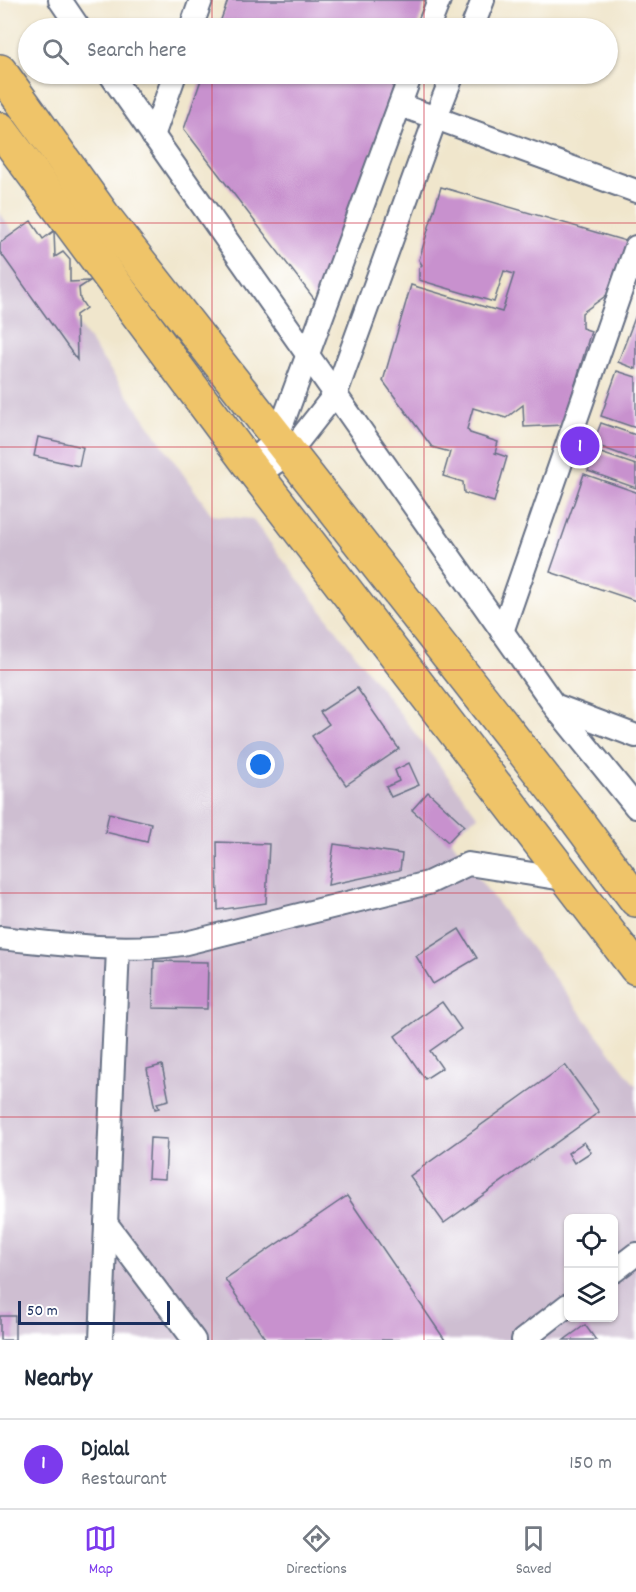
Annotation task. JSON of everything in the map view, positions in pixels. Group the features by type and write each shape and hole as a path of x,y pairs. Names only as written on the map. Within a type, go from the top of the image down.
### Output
{"highway":[{"path":"0,71 103,215 636,900"},
{"path":"0,129 253,470 636,968"}],"street":[{"path":"60,0 72,18"},
{"path":"195,18 201,0"},
{"path":"432,18 439,0"},
{"path":"476,18 483,0"},
{"path":"117,84 554,705 636,807"},
{"path":"153,136 171,84"},
{"path":"282,446 308,354 407,84"},
{"path":"253,470 282,446 336,393 449,84"},
{"path":"400,105 636,191"},
{"path":"502,632 636,247"},
{"path":"554,705 636,736"},
{"path":"0,938 118,949 182,944 428,884 468,864 570,880"},
{"path":"101,1340 118,949"},
{"path":"106,1223 194,1340"},
{"path":"618,1268 636,1254"},
{"path":"523,1340 564,1308"}],"shaded area":[{"path":"0,213 212,515 252,519 478,816 449,836 636,1086 636,1340 0,1340"}],"building":[{"path":"228,0 426,0 420,18 222,18"},
{"path":"200,84 397,84 318,304 184,129"},
{"path":"441,187 629,242 615,289 582,313 582,328 591,331 563,425 524,427 523,405 506,418 473,408 467,429 470,433 498,442 495,453 507,457 494,502 464,493 463,482 443,476 450,452 432,447 383,381 411,285 502,312 514,274 504,271 494,302 419,280 419,268 422,265 419,260"},
{"path":"31,221 43,239 54,231 55,257 63,252 70,260 70,282 90,281 79,288 80,299 86,308 76,315 77,360 0,252 0,243"},
{"path":"636,315 636,369 618,362"},
{"path":"617,371 636,377 636,428 601,416"},
{"path":"601,423 636,435 636,460 593,444"},
{"path":"38,437 83,447 79,466 34,456"},
{"path":"595,451 636,465 636,488 588,471"},
{"path":"584,474 636,492 636,601 550,572"},
{"path":"357,688 399,749 346,785 312,736 329,724 320,712"},
{"path":"409,763 419,785 391,797 386,787 399,781 395,770"},
{"path":"428,792 464,825 448,842 412,810"},
{"path":"109,813 151,823 147,842 105,832"},
{"path":"217,842 269,844 266,903 218,910"},
{"path":"334,844 402,854 400,870 328,885"},
{"path":"459,929 477,958 433,984 416,956"},
{"path":"154,961 208,962 207,1009 153,1008"},
{"path":"442,1002 461,1029 430,1051 442,1068 425,1079 395,1036"},
{"path":"162,1065 169,1100 157,1103 159,1108 155,1109 147,1069"},
{"path":"565,1065 599,1112 444,1223 410,1176"},
{"path":"150,1138 167,1139 165,1179 148,1178"},
{"path":"584,1142 591,1152 574,1163 568,1153"},
{"path":"347,1196 445,1340 266,1340 225,1279"},
{"path":"0,1316 15,1316 15,1340 0,1340"},
{"path":"585,1325 596,1340 564,1340"}],"place":[{"name":"Djalal","path":"580,446"}]}
